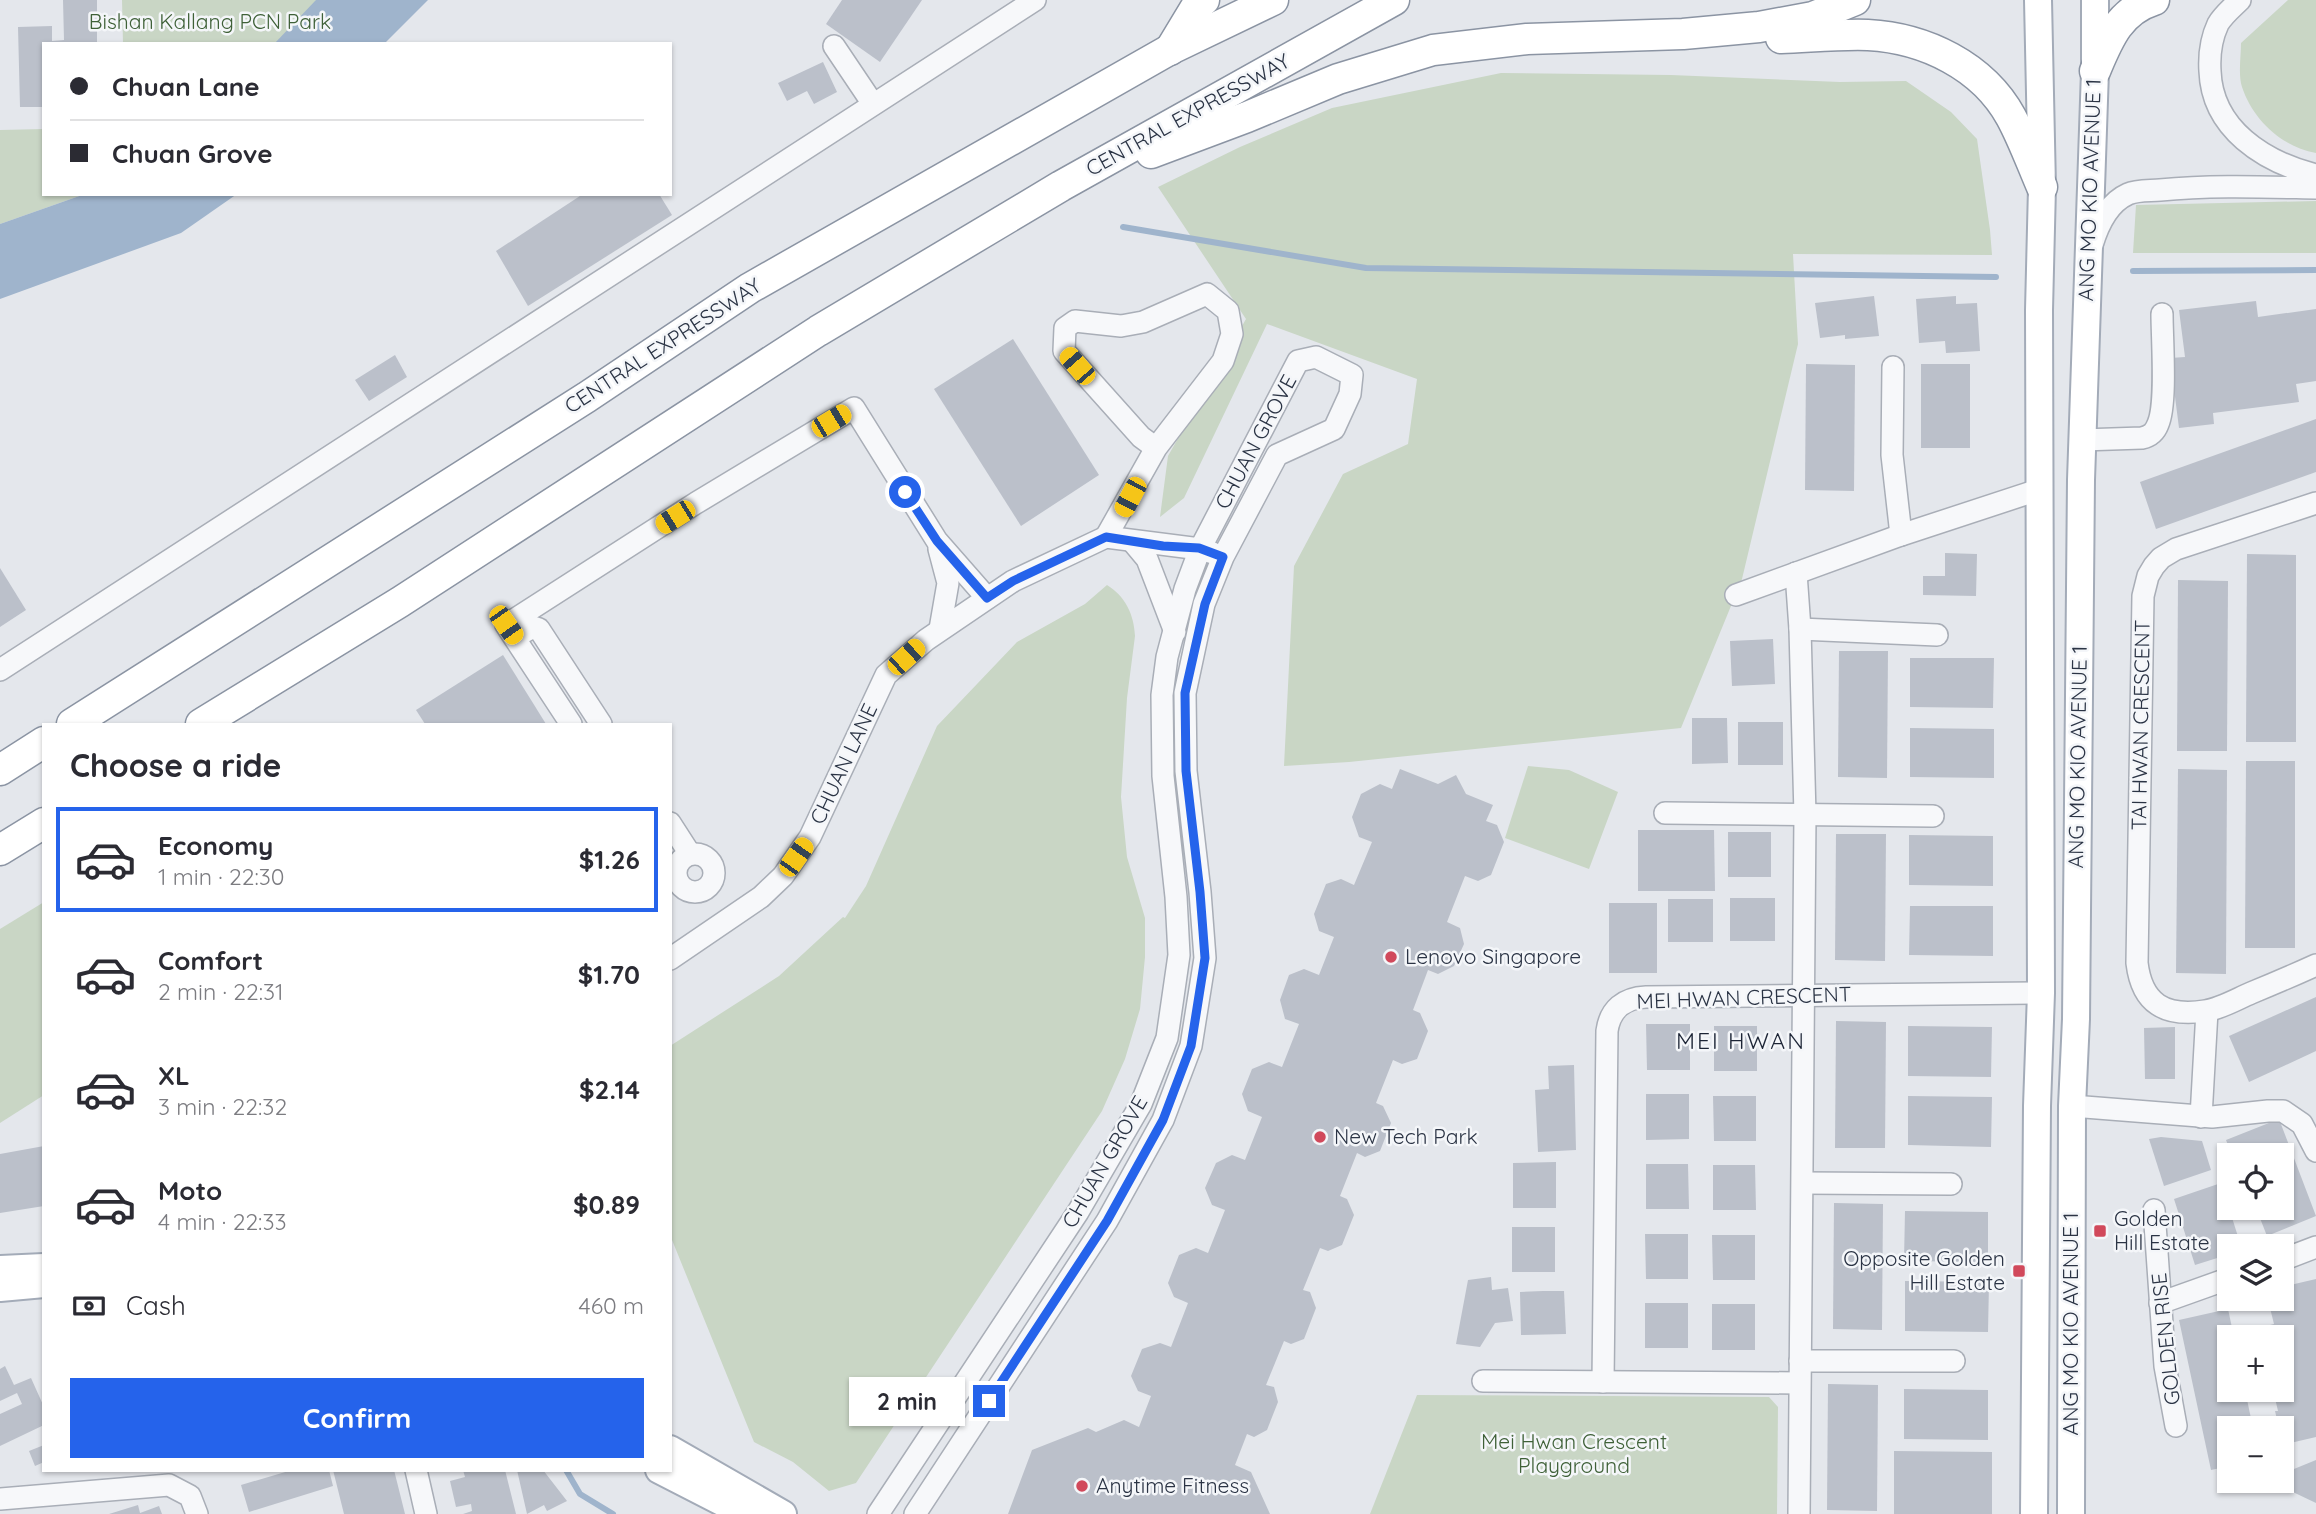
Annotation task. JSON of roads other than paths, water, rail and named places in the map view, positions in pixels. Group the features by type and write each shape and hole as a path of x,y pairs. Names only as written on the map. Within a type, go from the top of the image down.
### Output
{"highway":[{"path":"1169,50 1196,7 1204,0"},
{"name":"CENTRAL EXPRESSWAY","path":"74,723 587,397 750,288 1169,50 1273,0"},
{"name":"CENTRAL EXPRESSWAY","path":"203,723 400,602 818,331 1061,186 1394,0"},
{"path":"1061,186 1247,117 1338,79 1433,50 1527,39 1683,34 1759,27 1813,17 1855,0"},
{"path":"2095,71 2110,34 2127,16 2154,0"},
{"path":"1683,34 1759,39 1869,35 1914,42 1951,57 1991,88 2011,117 2042,187"},
{"path":"0,770 42,743"},
{"path":"0,850 42,824"}],"main road":[{"name":"ANG MO KIO AVENUE 1","path":"2034,1514 2040,993 2039,310 2042,187 2038,0"},
{"name":"ANG MO KIO AVENUE 1","path":"2071,1514 2072,1106 2076,1019 2082,440 2095,0"},
{"path":"0,1269 42,1267"},
{"path":"0,1288 42,1284"},
{"path":"672,1450 783,1514"},
{"path":"663,1472 745,1514"}],"street":[{"path":"0,670 1035,0"},
{"path":"2240,0 2219,22 2209,54 2210,83 2217,107 2230,128 2248,144 2274,161 2316,175"},
{"path":"834,46 873,104"},
{"path":"2088,258 2097,230 2108,211 2130,192 2213,186 2316,188"},
{"path":"1156,448 1141,437 1064,351 1065,328 1075,321 1121,326 1143,322 1207,294 1228,311 1232,334 1223,361 1156,448 1106,537 1199,548 1223,557"},
{"path":"2082,440 2142,438 2150,436 2157,428 2161,407 2162,313"},
{"name":"CHUAN GROVE","path":"878,1514 1077,1212 1141,1104 1167,1038 1179,955 1176,897 1163,776 1162,695 1167,657 1199,548 1298,361 1315,357 1352,375 1350,394 1334,429 1277,455 1223,557 1205,604 1185,693 1186,771 1205,958 1191,1046 1163,1120 1107,1221 915,1514"},
{"path":"1894,367 1892,455 1901,535"},
{"path":"571,723 506,625 696,503 854,408 937,541 987,598"},
{"path":"1736,595 1901,535 2041,489"},
{"name":"TAI HWAN CRESCENT","path":"2316,503 2176,549 2154,566 2144,586 2137,936 2138,976 2148,998 2163,1008 2183,1012 2207,1011 2316,965"},
{"name":"CHUAN LANE","path":"672,958 761,897 783,876 810,838 886,676 940,629 1013,581 1106,537"},
{"path":"937,541 948,583 940,629"},
{"path":"1132,541 1147,559 1175,632"},
{"path":"1796,573 1805,816 1799,1514"},
{"path":"515,637 533,627 540,629 600,723"},
{"path":"1800,629 1937,635"},
{"path":"1665,813 1933,816"},
{"path":"672,830 680,858"},
{"name":"MEI HWAN CRESCENT","path":"1603,1382 1607,1031 1611,1014 1619,1006 1639,997 2040,993"},
{"path":"2201,1117 2207,1011"},
{"path":"2072,1106 2201,1117 2283,1111 2302,1124 2316,1151"},
{"path":"1803,1183 1951,1184"},
{"name":"GOLDEN RISE","path":"2154,1210 2165,1366 2176,1426"},
{"path":"2294,1255 2316,1247"},
{"path":"2160,1303 2217,1283"},
{"path":"1800,1360 1954,1361"},
{"path":"1483,1381 1799,1382"},
{"path":"416,1472 426,1514"},
{"path":"0,1499 169,1485 193,1505"}],"water":[{"path":"316,0 428,0 386,42 276,42"},
{"path":"79,196 234,196 181,233 0,299 0,224"}],"waterway":[{"path":"1123,227 1366,268 1996,277"},
{"path":"2133,271 2316,270"},
{"path":"567,1472 580,1494 613,1514"}],"place":[{"name":"Lenovo Singapore","path":"1391,957"},
{"name":"New Tech Park","path":"1320,1137"},
{"name":"Golden Hill Estate","path":"2100,1231"},
{"name":"Opposite Golden Hill Estate","path":"2019,1271"},
{"name":"Anytime Fitness","path":"1082,1486"}],"district":[{"name":"MEI HWAN","path":"1741,1041"}],"park label":[{"name":"Bishan Kallang PCN Park","path":"210,22"},
{"name":"Mei Hwan Crescent Playground","path":"1574,1454"}]}
